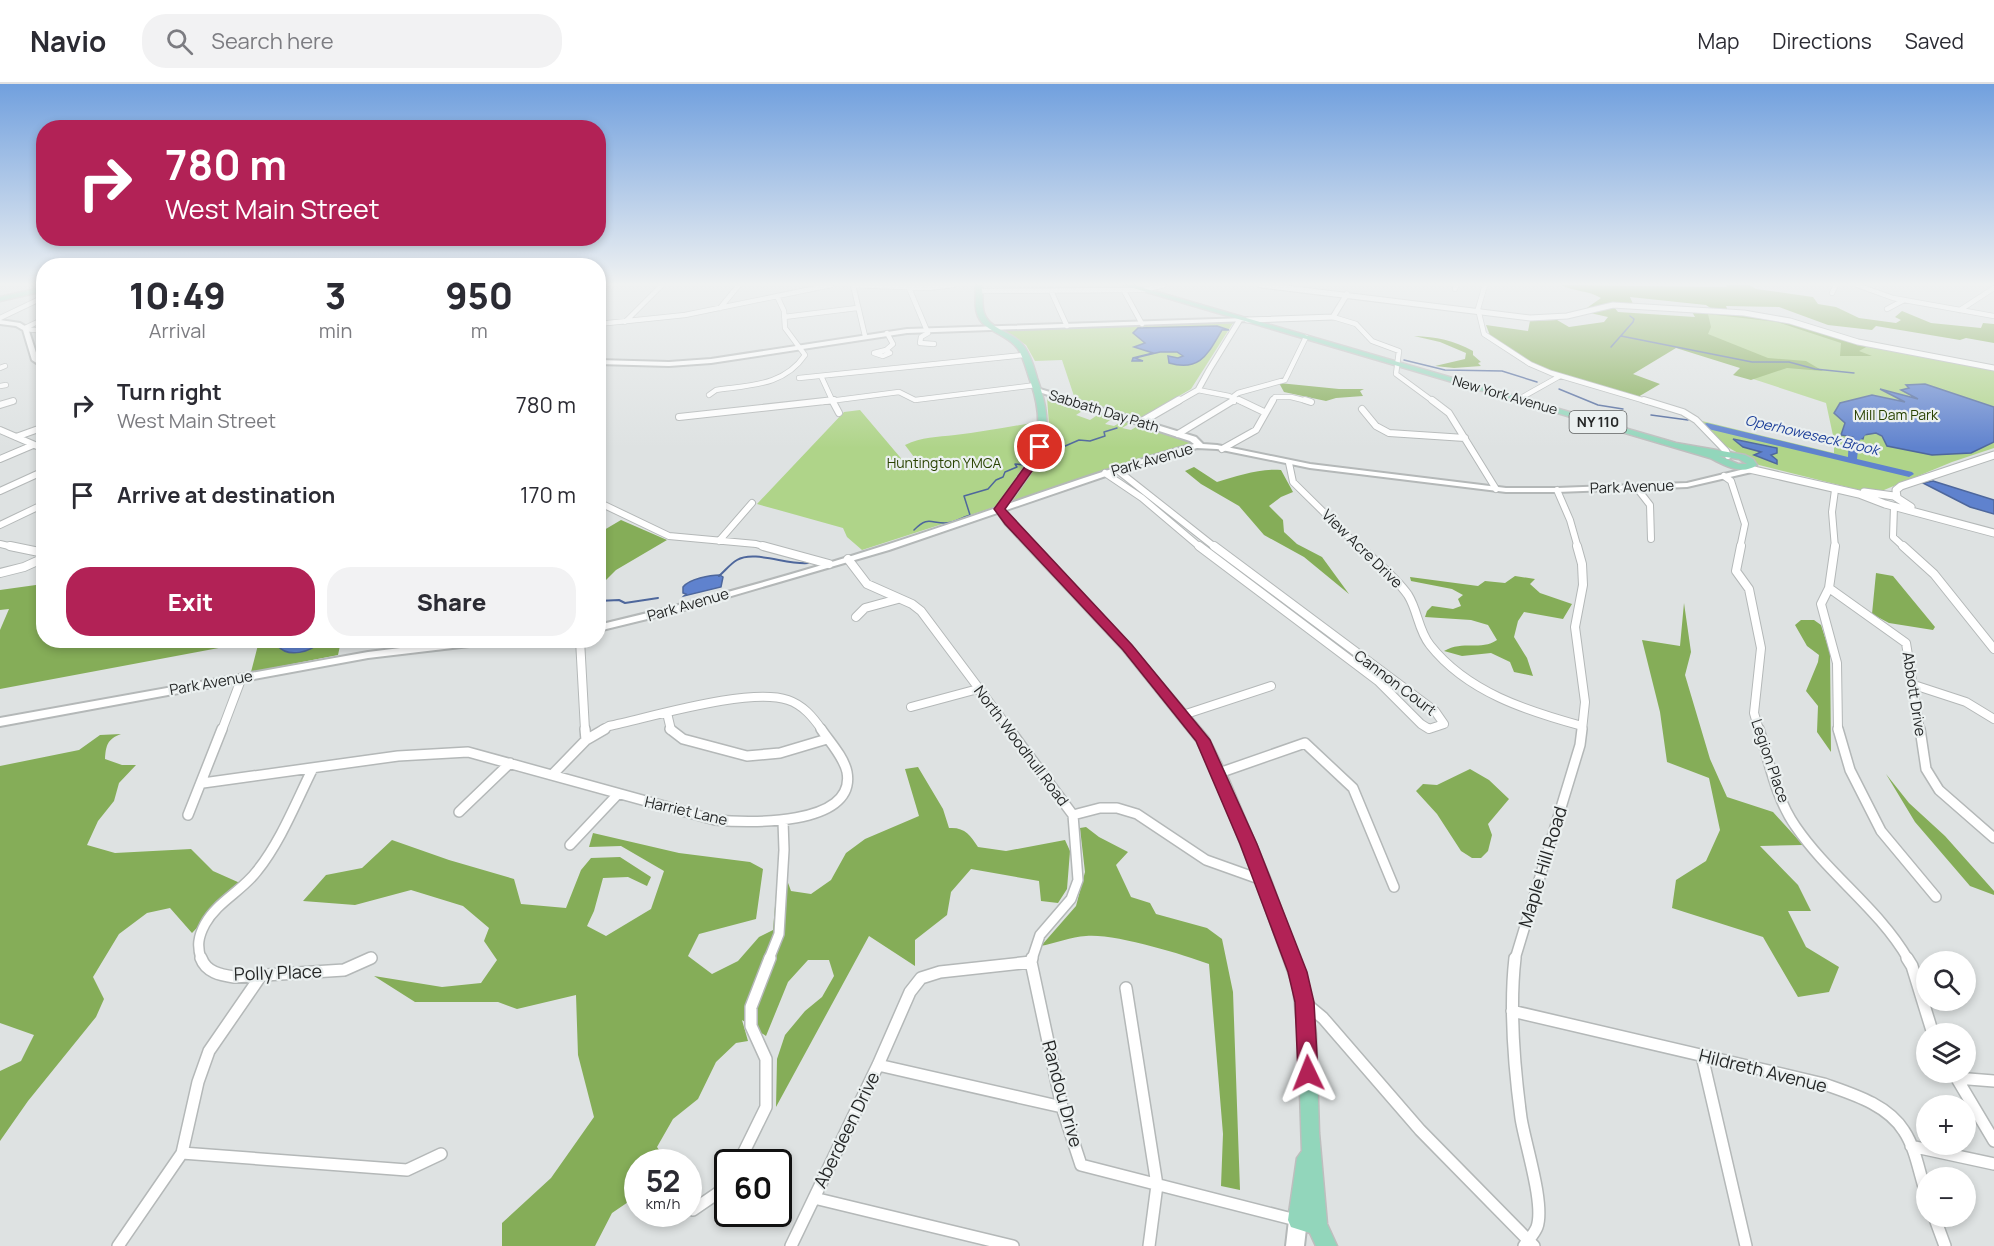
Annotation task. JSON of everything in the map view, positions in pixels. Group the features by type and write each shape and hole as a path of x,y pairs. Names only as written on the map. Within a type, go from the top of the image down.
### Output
{"main road":[{"path":"29,339 36,361"},
{"path":"606,362 669,364 711,361 846,339"},
{"path":"1011,339 1018,344 1024,355 1037,387 1044,421 1043,437 1037,457 1000,509 1009,522 1127,648 1203,740 1263,880 1297,972 1304,1002 1310,1133 1308,1223 1295,1246"},
{"name":"New York Avenue","path":"1314,339 1726,459"},
{"name":"Sabbath Day Path","path":"1037,387 1193,439 1201,446"},
{"path":"1193,439 1222,449"},
{"name":"Park Avenue","path":"606,626 677,609 945,530 1116,469 1201,446 1289,463 1496,489 1557,490 1691,484 1727,475 1747,465"},
{"path":"1726,459 1727,475"},
{"name":"NY 110","path":"1726,459 1747,465"},
{"path":"1727,475 1747,465"},
{"name":"Park Avenue","path":"0,722 368,655 427,648"},
{"path":"1308,1223 1327,1246"}],"street":[{"path":"709,395 716,390 783,378 804,357 793,339"},
{"path":"886,350 893,344 890,339"},
{"path":"921,339 920,343 934,344"},
{"path":"1141,422 1197,390 1230,339"},
{"path":"1178,434 1233,402 1234,396 1238,393 1285,380 1305,339"},
{"path":"1370,339 1398,351 1396,374 1398,377 1449,413 1496,489"},
{"path":"1489,339 1533,365 1560,376 1683,412 1697,421 1726,451 1726,459"},
{"path":"1849,339 1994,367"},
{"path":"799,378 1024,355"},
{"path":"821,376 839,413"},
{"path":"1519,399 1560,376"},
{"path":"679,417 751,411 899,392 917,399 1037,387"},
{"path":"1197,390 1235,398 1264,412"},
{"path":"1222,449 1256,430 1264,412 1275,397 1291,397 1311,402"},
{"path":"0,405 13,401"},
{"path":"1362,408 1376,426 1389,434 1465,438"},
{"path":"0,430 36,446"},
{"path":"16,437 36,430"},
{"path":"1710,436 1747,465"},
{"path":"0,459 33,445"},
{"path":"1994,455 1899,487 1895,491 1897,503 1893,537 1934,574 1994,649"},
{"name":"View Acre Drive","path":"1289,463 1293,482 1406,592 1413,602 1422,633 1444,660 1480,686 1509,701 1535,712 1582,726"},
{"name":"NY 110","path":"1747,465 1835,490 1873,496 1882,493 1897,503"},
{"name":"NY 110","path":"1747,465 1873,496 1994,532"},
{"name":"Cannon Court","path":"1105,473 1143,493 1176,516 1435,711 1444,724 1429,729 1416,722 1391,693 1200,547 1167,518 1143,493 1116,469"},
{"path":"0,491 36,475"},
{"name":"Legion Place","path":"1727,475 1745,524 1736,571 1749,589 1761,648 1754,712 1780,795 1794,825 1811,847 1894,935 1912,966 1930,1023"},
{"path":"1882,493 1896,484 1929,477"},
{"path":"1636,487 1647,497 1652,507 1651,539"},
{"name":"Maple Hill Road","path":"1529,1244 1537,1227 1538,1216 1536,1187 1521,1119 1512,1011 1515,959 1580,745 1585,702 1575,627 1583,585 1583,571 1572,526 1557,490"},
{"path":"1835,490 1832,512 1837,535 1829,588 1821,604 1837,663 1837,723 1841,743 1850,770 1881,831 1936,897"},
{"path":"719,541 752,503"},
{"path":"606,506 669,536 764,546 828,564"},
{"path":"0,525 36,508"},
{"path":"1167,518 1176,516"},
{"path":"1200,547 1210,543"},
{"path":"0,544 36,553"},
{"name":"North Woodhull Road","path":"848,559 867,584 921,611 1073,816 1100,808 1117,808 1137,814 1206,860 1231,871 1263,880"},
{"path":"0,573 24,567 36,560"},
{"name":"Abbott Drive","path":"1829,588 1906,643 1926,769 1939,790 1994,838"},
{"path":"1268,597 1277,594"},
{"path":"856,617 865,608 899,598"},
{"path":"580,648 586,740"},
{"path":"1353,662 1363,659"},
{"path":"188,815 203,783 222,725 242,677"},
{"path":"1914,685 1968,702 1979,707 1994,719"},
{"path":"1183,715 1271,686"},
{"path":"911,707 978,689"},
{"name":"Harriet Lane","path":"203,783 447,752 468,752 715,820 740,824 783,821 806,816 825,808 840,798 847,782 846,770 819,723 806,708 789,700 769,696 748,696 609,726 586,740 553,774"},
{"path":"667,713 671,731 683,739 747,756 780,753 827,739"},
{"path":"1219,773 1305,743 1353,788 1394,887"},
{"path":"459,812 510,763"},
{"name":"Polly Place","path":"313,768 269,854 256,873 218,907 205,924 197,945 202,962 216,974 260,977 344,970 372,958"},
{"path":"570,845 618,794"},
{"path":"1031,962 1040,935 1071,899 1078,880 1073,816"},
{"path":"746,1149 766,1107 766,1059 751,1026 751,1007 779,934 784,861 783,821"},
{"name":"Aberdeen Drive","path":"1013,1246 814,1198 878,1065 910,992 921,978 940,972 1031,962"},
{"name":"Randou Drive","path":"1031,962 1062,1107 1081,1165 1308,1223"},
{"path":"118,1246 182,1153 198,1082 209,1051 260,977"},
{"path":"1126,988 1157,1185 1149,1246"},
{"path":"1304,1002 1323,1018 1420,1130 1529,1244"},
{"name":"Hildreth Avenue","path":"1512,1011 1846,1092 1887,1114 1903,1130 1918,1167"},
{"path":"1702,1056 1746,1246"},
{"path":"878,1065 1062,1107"},
{"path":"1976,1078 1994,1081"},
{"path":"1959,1083 1994,1141"},
{"path":"1911,1146 1994,1164"},
{"path":"182,1153 407,1170 441,1154"},
{"path":"791,1246 814,1198"},
{"path":"1938,1227 1945,1246"}],"green space":[{"path":"1017,339 1223,339 1191,389 1137,420 1075,399 1062,360 1035,361 1026,345"},
{"path":"1428,339 1445,340 1466,347 1473,351 1473,355 1481,362 1478,363 1481,366 1454,368 1435,366 1465,359 1466,353"},
{"path":"1493,339 1721,339 1768,358 1806,361 1823,371 1787,368 1751,380 1733,375 1740,368 1676,348 1633,374 1660,384 1638,397 1559,374 1535,364"},
{"name":"Mill Dam Park","path":"1716,339 1839,339 1994,369 1994,448 1952,462 1884,490 1863,491 1759,465 1724,445 1702,421 1834,453 1834,440 1826,403 1750,378 1767,359"},
{"path":"1830,339 1845,339 1868,346 1859,351 1872,356 1840,356 1841,343"},
{"path":"1973,339 1994,339 1994,343"},
{"path":"1279,383 1364,389 1360,391 1363,396 1326,401 1284,392"},
{"name":"Huntington YMCA","path":"1047,397 1087,408 1076,415 1090,420 1102,412 1115,416 1105,424 1114,426 1125,420 1132,422 1122,428 1131,430 1141,424 1196,442 862,550 847,537 843,528 757,504 844,412 860,410 905,463 917,461 905,445 917,440 1039,422 1036,447 1045,446 1050,438"},
{"path":"1194,467 1217,482 1257,471 1281,470 1293,492 1269,506 1283,520 1284,532 1297,544 1322,557 1349,594 1304,557 1264,535 1239,506 1201,484 1185,471"},
{"path":"621,520 667,540 616,570 606,580 606,529"},
{"path":"1876,573 1893,576 1935,627 1933,630 1889,623 1872,614"},
{"path":"1515,576 1535,579 1530,584 1540,593 1572,604 1563,619 1524,612 1518,621 1514,637 1527,658 1533,676 1514,672 1510,662 1491,653 1462,656 1444,651 1458,646 1485,645 1497,640 1488,625 1471,620 1425,617 1432,606 1453,609 1461,606 1458,599 1463,595 1452,589 1411,581 1410,577 1478,586 1485,581 1505,583"},
{"path":"36,585 36,648 219,648 0,689 0,630 9,609 0,610 0,590"},
{"path":"1684,603 1691,652 1685,675 1710,759 1727,797 1773,812 1803,845 1760,846 1798,885 1811,911 1788,911 1806,947 1839,967 1829,992 1798,997 1763,937 1672,908 1676,880 1706,861 1720,830 1709,778 1667,762 1660,712 1642,640 1680,646"},
{"path":"1801,620 1814,620 1821,625 1830,653 1831,752 1817,732 1818,706 1806,691 1819,655 1807,646 1795,625"},
{"path":"257,648 340,648 338,655 251,672"},
{"path":"121,734 108,744 105,759 122,765 136,765 119,783 114,801 98,821 87,845 115,853 191,849 213,871 240,883 192,933 170,908 147,913 119,934 93,977 104,999 96,1017 28,1101 0,1141 0,1071 21,1061 34,1035 0,1023 0,766 79,750 100,735"},
{"path":"918,767 943,809 949,828 959,829 966,833 978,847 1006,851 1065,840 1070,851 1067,889 1058,903 1041,901 1039,881 971,869 951,892 947,915 915,940 915,966 869,936 776,1107 777,1059 785,1035 805,1011 822,997 834,976 829,960 808,960 788,982 766,1036 742,1020 748,1041 736,1043 716,1062 698,1099 673,1119 657,1147 658,1149 624,1149 624,1205 612,1213 595,1246 502,1246 502,1223 551,1178 594,1117 578,1055 576,995 517,1009 498,1002 415,1002 374,976 442,987 481,983 497,960 484,941 489,928 463,906 411,890 355,905 303,901 326,875 362,868 392,840 514,879 521,904 566,908 581,870 591,858 620,857 651,877 647,886 628,877 603,878 594,911 587,926 606,936 651,909 664,871 621,846 589,847 593,833 679,853 750,862 763,869 756,919 699,934 688,956 712,974 738,961 759,937 773,930 779,858 791,891 811,894 831,880 846,853 865,839 919,816 905,769"},
{"path":"1470,769 1489,780 1509,799 1488,824 1492,835 1488,851 1481,858 1472,858 1461,851 1437,814 1416,791 1423,784 1437,785"},
{"path":"1886,774 1909,803 1945,836 1994,891 1994,895 1970,886 1915,822"},
{"path":"1086,827 1099,837 1128,852 1116,865 1131,897 1150,903 1156,914 1207,928 1222,939 1233,992 1240,1190 1221,1186 1223,1134 1209,964 1148,945 1098,936 1086,936 1041,946 1076,906 1085,872 1080,828"}],"water":[{"path":"1140,339 1216,339 1208,353 1196,363 1189,365 1169,363 1168,356 1178,358 1183,356 1177,352 1160,352 1135,358 1143,361 1132,361 1133,358 1153,353 1134,347 1145,343"},
{"path":"1925,384 1994,407 1994,442 1971,453 1932,455 1887,446 1882,436 1876,433 1864,435 1863,439 1841,435 1845,423 1834,413 1840,403 1872,395 1905,402 1880,389 1918,399 1901,390 1909,388 1906,385"},
{"path":"1733,439 1777,448 1777,453 1771,455 1777,460 1777,464 1754,455 1761,452 1743,447"},
{"path":"1933,481 1994,500 1994,514 1970,507 1923,483"},
{"path":"720,575 723,577 721,587 684,596 686,594 683,593 683,587 686,584 705,577"},
{"path":"281,648 311,648 293,653"}],"waterway":[{"path":"1611,347 1618,339"},
{"path":"1637,339 1752,362 1789,362 1815,369 1854,373"},
{"name":"Operhoweseck Brook","path":"1404,360 1445,370 1502,371 1537,382"},
{"name":"Operhoweseck Brook","path":"1559,389 1598,405 1623,409"},
{"name":"Operhoweseck Brook","path":"1651,415 1688,420"},
{"name":"Operhoweseck Brook","path":"1707,426 1909,474"},
{"name":"Operhoweseck Brook","path":"1056,450 1079,440 1090,441 1105,436 1104,432 1117,428"},
{"path":"1852,459 1855,441 1867,429"},
{"name":"Operhoweseck Brook","path":"914,530 929,521 948,523 970,515 964,496 988,489 996,480 1003,477 1005,472 1017,467 1015,464 1024,465"},
{"name":"Operhoweseck Brook","path":"719,576 734,562 744,557 808,563"},
{"name":"Operhoweseck Brook","path":"606,601 619,600 625,603 658,598"}],"route":[{"path":"1040,447 1037,457 1000,509 1009,522 1127,648 1203,740 1249,844 1297,972 1304,1002 1308,1073"}]}
